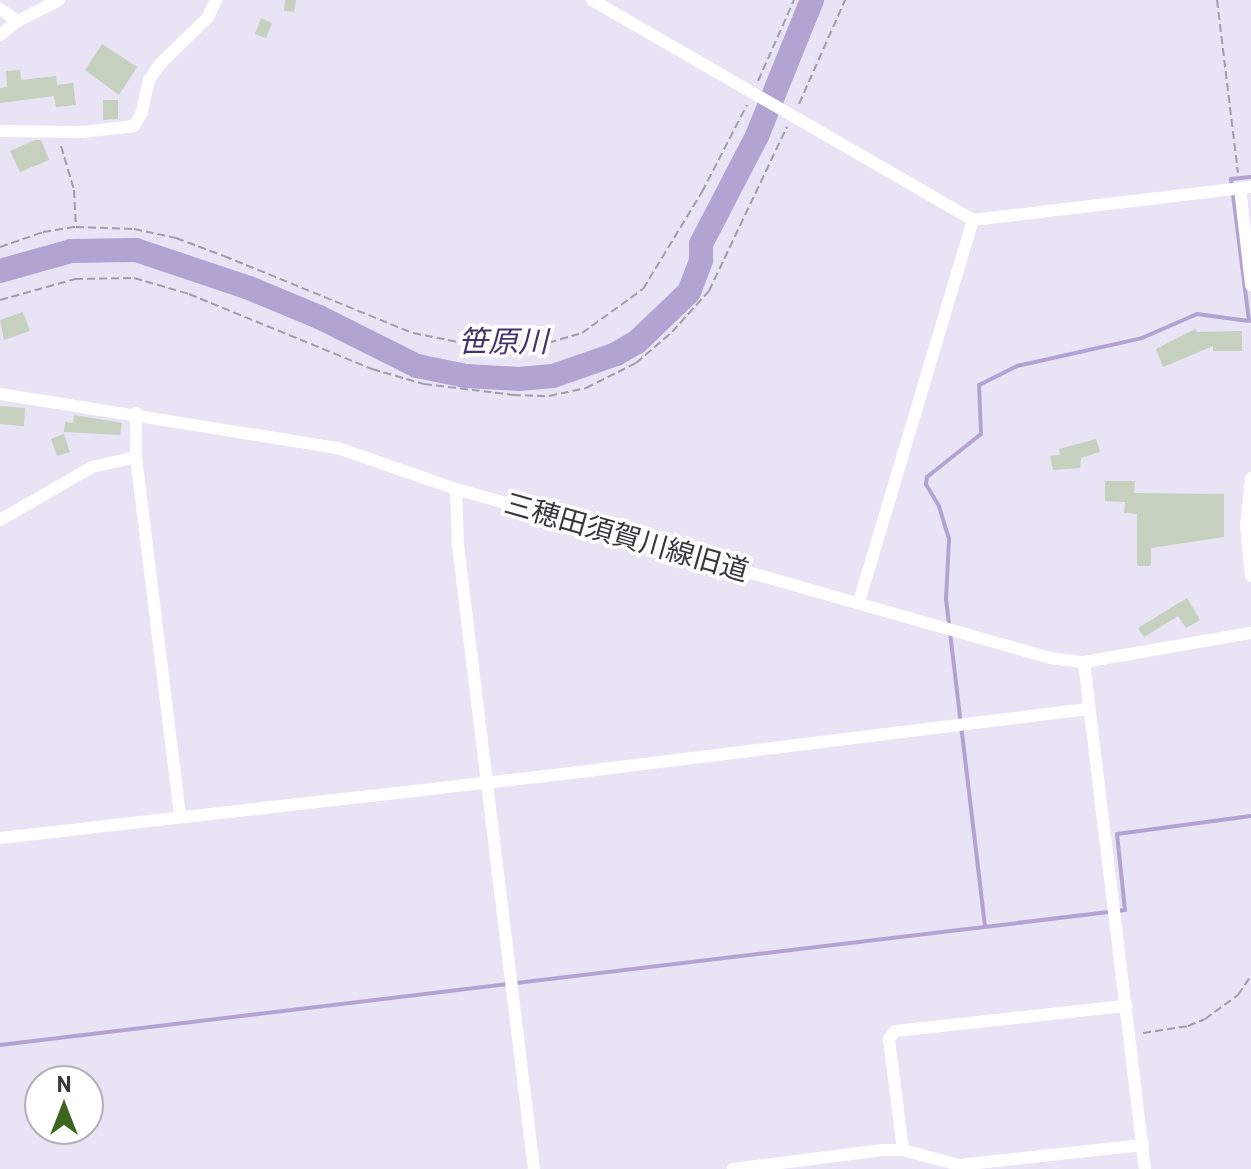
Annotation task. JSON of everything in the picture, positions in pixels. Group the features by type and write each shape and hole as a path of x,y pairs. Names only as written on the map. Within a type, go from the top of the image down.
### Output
{"street":[{"path":"0,35 18,21 59,0"},
{"path":"0,131 59,133 134,126 142,112 149,80 159,65 213,11 216,0"},
{"path":"592,0 793,120 973,220 1246,187 1251,285"},
{"path":"0,9 18,21"},
{"path":"859,602 973,220"},
{"name":"三穂田須賀川線旧道","path":"0,394 136,413 338,448 456,489 1050,658 1084,662 1251,633"},
{"path":"136,413 136,457 180,816"},
{"path":"0,520 92,467 136,457"},
{"path":"1251,478 1246,526 1251,576"},
{"path":"456,489 458,545 534,1169"},
{"path":"1084,662 1145,1169"},
{"path":"0,838 1088,709"},
{"path":"903,1150 889,1039 895,1031 1127,1006"},
{"path":"733,1169 903,1150 959,1165 1143,1145"}],"path":[{"path":"0,247 43,232 76,227 134,229 176,238 413,333 478,346 537,346 582,333 643,289 702,192 794,0"},
{"path":"0,300 75,279 134,278 189,294 372,369 424,384 513,395 549,396 586,388 636,363 672,332 709,291 793,120 845,0"},
{"path":"1217,0 1246,187"},
{"path":"59,133 74,190 76,227"},
{"path":"1130,1035 1188,1026 1205,1019 1238,995 1251,976"}],"building":[{"path":"285,0 296,0 294,12 284,11"},
{"path":"261,18 272,23 266,38 255,34"},
{"path":"102,44 137,67 119,95 85,70"},
{"path":"20,70 21,80 56,76 57,85 73,83 76,105 56,107 54,96 0,103 0,88 7,87 6,71"},
{"path":"103,100 118,100 118,119 103,120"},
{"path":"41,140 49,160 20,172 10,151"},
{"path":"23,312 30,331 4,340 0,320"},
{"path":"1195,329 1197,332 1242,331 1242,351 1213,351 1213,346 1163,367 1156,349"},
{"path":"0,406 25,408 24,426 0,424"},
{"path":"74,415 122,423 120,435 64,432 65,422 73,423"},
{"path":"64,434 70,452 57,456 51,439"},
{"path":"1096,439 1100,452 1081,458 1080,468 1053,470 1050,456 1060,455 1059,449"},
{"path":"1105,481 1135,481 1134,493 1224,494 1224,537 1151,548 1151,566 1137,566 1137,514 1124,513 1125,502 1105,501"},
{"path":"1187,598 1200,620 1186,628 1178,616 1144,637 1138,628"}],"waterway":[{"name":"笹原川","path":"0,271 71,251 136,250 249,288 319,317 417,366 466,376 519,379 553,376 616,354 637,342 689,292 701,260 701,244 757,136 812,0"},
{"path":"985,926 946,599 949,539 939,506 926,484 927,477 981,434 979,385 1017,366 1142,338 1197,314 1249,321 1231,179 1251,177"},
{"path":"0,1045 1125,910 1117,834 1251,816"}]}
